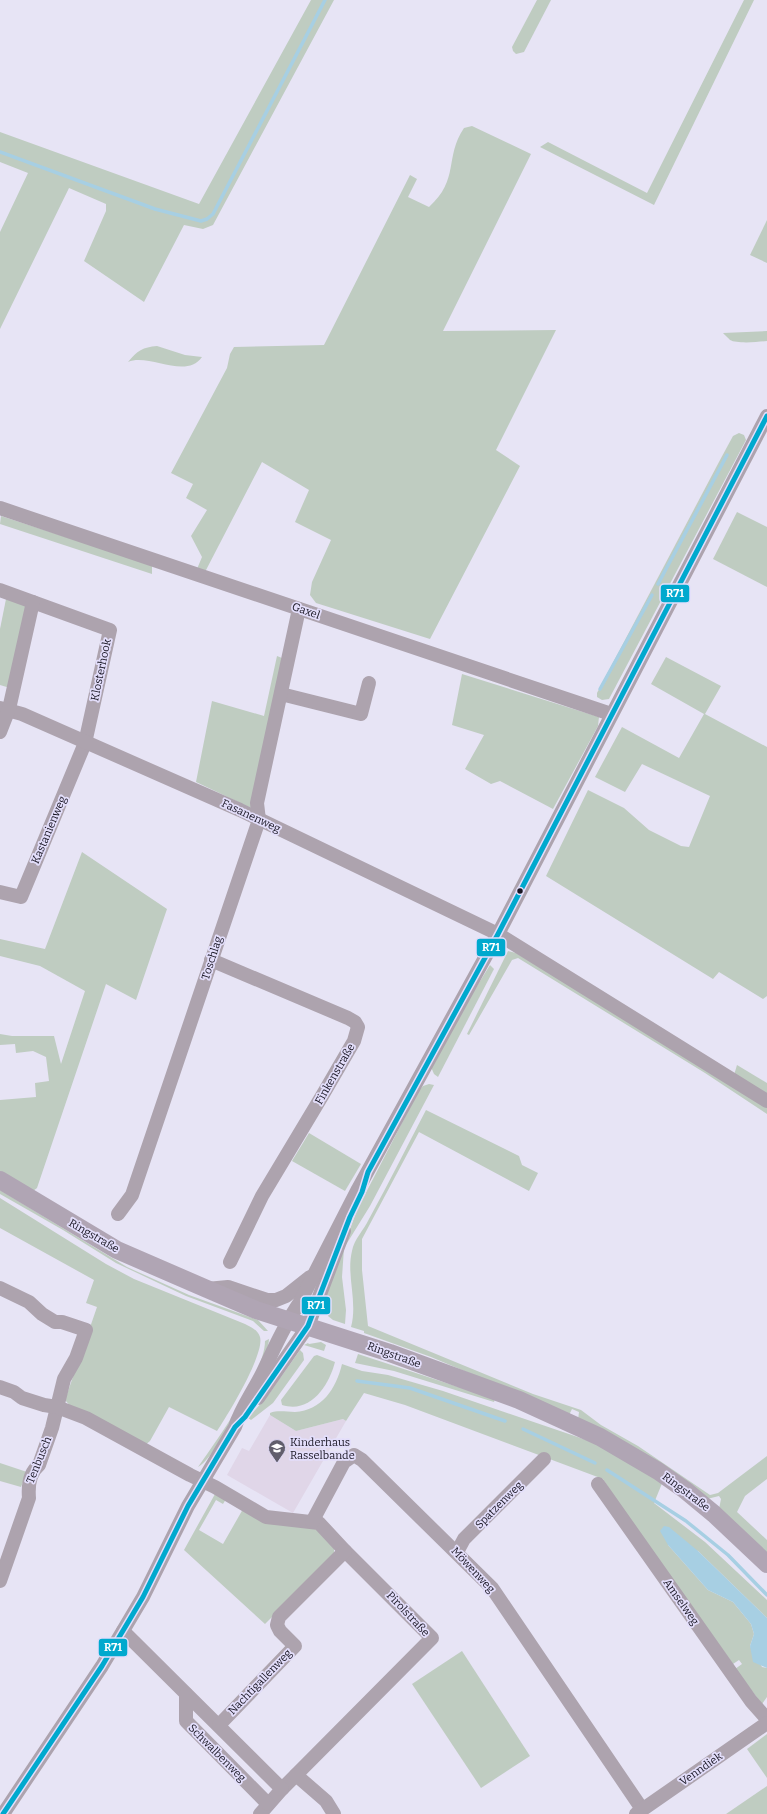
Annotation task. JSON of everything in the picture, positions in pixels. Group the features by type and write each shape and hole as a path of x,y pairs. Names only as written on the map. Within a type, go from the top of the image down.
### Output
{"main road":[{"name":"Ringstraße","path":"0,1180 117,1250 256,1310 329,1332 519,1400 600,1437 658,1471 685,1490 714,1514 767,1564"}],"street":[{"path":"3,1814 82,1698 143,1597 202,1481 235,1427 239,1415 262,1374 288,1320 300,1302 313,1274 498,934 767,416"},
{"name":"Gaxel","path":"0,508 612,714"},
{"name":"Klosterhook","path":"1,595 33,602 110,630 85,743"},
{"path":"0,732 33,602"},
{"name":"Toschlag","path":"118,1214 132,1195 135,1188 259,820 257,803 299,609"},
{"path":"281,694 361,714 369,683"},
{"name":"Fasanenweg","path":"5,708 259,820 498,934 767,1101"},
{"name":"Kastanienweg","path":"0,892 21,897 85,743"},
{"name":"Finkenstraße","path":"211,960 348,1018 355,1022 358,1028 354,1041 262,1196 230,1262"},
{"path":"235,1427 245,1417 308,1326 350,1217 362,1192 368,1172"},
{"path":"207,1289 228,1287 267,1300 276,1300 286,1296 313,1274"},
{"name":"Tenbusch","path":"0,1288 29,1302 42,1314 55,1322 62,1322 86,1330 76,1358 64,1379 52,1428 39,1465 34,1469 28,1487 29,1498 5,1556 0,1580"},
{"path":"0,1387 37,1403 57,1407 86,1418 202,1481"},
{"name":"Möwenweg","path":"312,1522 344,1462 354,1455 362,1460 492,1588 639,1812"},
{"name":"Spatzenweg","path":"457,1552 464,1540 544,1459"},
{"name":"Pirolstraße","path":"202,1481 266,1517 319,1523 432,1638 264,1809"},
{"name":"Amselweg","path":"598,1484 751,1701 767,1719"},
{"name":"Nachtigallenweg","path":"218,1725 295,1646 276,1625 279,1617 345,1551"},
{"name":"Schwalbenweg","path":"123,1631 282,1789"},
{"name":"Schwalbenweg","path":"186,1694 186,1721 264,1809"},
{"name":"Venndiek","path":"639,1812 767,1723"},
{"path":"296,1775 326,1801 334,1814"}],"shaded area":[{"path":"311,0 334,0 213,225 203,229 184,225 144,302 84,261 106,211 106,204 69,188 0,329 0,232 28,173 0,162 0,132 199,204"},
{"path":"537,0 551,0 524,52 516,54 512,47"},
{"path":"744,0 754,0 654,205 540,147 548,142 647,193"},
{"path":"472,126 531,154 443,331 556,330 496,450 520,466 430,639 316,603 310,595 312,582 331,540 295,522 309,490 262,462 205,572 197,569 202,557 191,536 207,510 186,498 193,484 171,473 227,368 230,354 234,347 324,345 410,175 417,179 408,197 429,207 439,197 445,187 454,149 458,139 464,128"},
{"path":"767,220 767,263 750,255"},
{"path":"767,331 767,341 754,342 733,341 723,333"},
{"path":"157,346 185,355 202,357 195,363 187,366 137,360 128,362 141,350 148,347"},
{"path":"739,433 744,435 746,440 609,699 602,700 597,697 597,693 733,436"},
{"path":"737,512 767,527 767,587 713,559"},
{"path":"1,516 152,565 152,574 0,524"},
{"path":"6,599 27,606 10,688 0,685 0,629"},
{"path":"277,656 282,658 251,808 196,782 212,701 264,716"},
{"path":"666,657 721,686 705,714 767,747 767,996 763,999 719,972 713,979 546,876 588,790 624,808 649,830 681,846 689,847 710,796 642,764 625,792 595,777 622,727 679,758 704,714 651,684"},
{"path":"462,674 599,717 598,726 553,809 500,781 491,784 465,769 484,735 452,725"},
{"path":"82,852 167,909 136,1000 106,984 37,1188 33,1191 0,1171 0,1100 36,1097 35,1083 49,1081 46,1057 33,1051 16,1053 15,1044 0,1045 0,1034 12,1036 54,1036 61,1064 85,991 40,966 0,956 0,939 45,949"},
{"path":"508,951 516,953 767,1104 767,1114 705,1073 518,958 512,960 469,1035 467,1034"},
{"path":"490,965 494,969 438,1077 434,1074 431,1067 461,1012"},
{"path":"737,1065 767,1083 767,1095 734,1075"},
{"path":"429,1084 434,1085 370,1206 344,1248 342,1277 346,1310 345,1324 333,1320 328,1316 325,1298 357,1210 419,1090 423,1086"},
{"path":"426,1110 519,1156 522,1165 538,1173 529,1191 419,1132 362,1239 362,1270 368,1326 533,1394 581,1410 601,1425 638,1446 710,1495 718,1493 767,1456 767,1479 745,1496 737,1512 767,1540 767,1554 719,1509 721,1499 719,1496 707,1499 578,1420 579,1412 572,1409 569,1415 431,1357 351,1327 353,1308 350,1270 353,1247"},
{"path":"309,1133 361,1164 345,1191 292,1161"},
{"path":"0,1190 127,1267 189,1295 258,1320 268,1331 264,1331 253,1321 186,1296 116,1263 63,1230 0,1194"},
{"path":"0,1198 106,1264 134,1279 245,1324 256,1331 260,1337 257,1357 244,1385 217,1431 169,1407 150,1441 144,1446 73,1409 65,1400 97,1307 86,1303 94,1280 0,1228"},
{"path":"269,1339 267,1350 240,1408 216,1447 206,1460 198,1467 228,1424 249,1388 263,1354 265,1341"},
{"path":"321,1342 326,1345 324,1351 304,1345 308,1343"},
{"path":"300,1350 303,1353 304,1360 273,1403 251,1420 248,1418 269,1394"},
{"path":"358,1354 495,1399 494,1402 394,1371 355,1363"},
{"path":"317,1355 335,1362 323,1388 317,1396 302,1405 292,1407 282,1405 281,1400 314,1356"},
{"path":"342,1364 362,1371 388,1375 443,1391 607,1447 663,1481 654,1503 705,1542 767,1600 767,1618 698,1551 668,1545 708,1590 733,1602 751,1624 754,1634 750,1646 762,1667 767,1668 767,1697 762,1704 735,1669 742,1664 739,1660 733,1664 629,1520 603,1479 405,1405 364,1393 346,1421 343,1419 296,1431 270,1415 270,1413 282,1411 295,1412 305,1410 320,1403 332,1390"},
{"name":"Kinderhaus Rasselbande","path":"270,1415 296,1431 343,1419 346,1421 293,1513 227,1475 242,1448 249,1451"},
{"path":"0,1463 27,1472 21,1487 0,1481"},
{"path":"215,1494 226,1499 223,1504 216,1500 199,1530 223,1544 243,1509 319,1530 334,1546 334,1555 265,1624 184,1550"},
{"path":"462,1651 530,1756 481,1788 412,1684"},
{"path":"767,1734 767,1778 747,1749"},
{"path":"767,1786 767,1814 726,1814"}],"water":[{"path":"664,1526 669,1527 698,1551 767,1618 767,1668 753,1662 750,1646 754,1634 751,1624 733,1602 708,1590 668,1545 660,1531"}],"waterway":[{"path":"0,152 155,209 201,221 207,219 213,214 325,0"},
{"path":"658,584 727,455"},
{"path":"600,689 652,595"},
{"path":"357,1381 410,1388 505,1421"},
{"path":"523,1429 595,1463"},
{"path":"607,1470 686,1521 728,1555 767,1595"}],"transit line":[{"name":"R71","path":"3,1814 102,1666 143,1597 188,1506 235,1427 245,1417 308,1326 350,1217 362,1192 368,1172 498,934 767,416"}],"place":[{"name":"Kinderhaus Rasselbande","path":"277,1463"}]}
